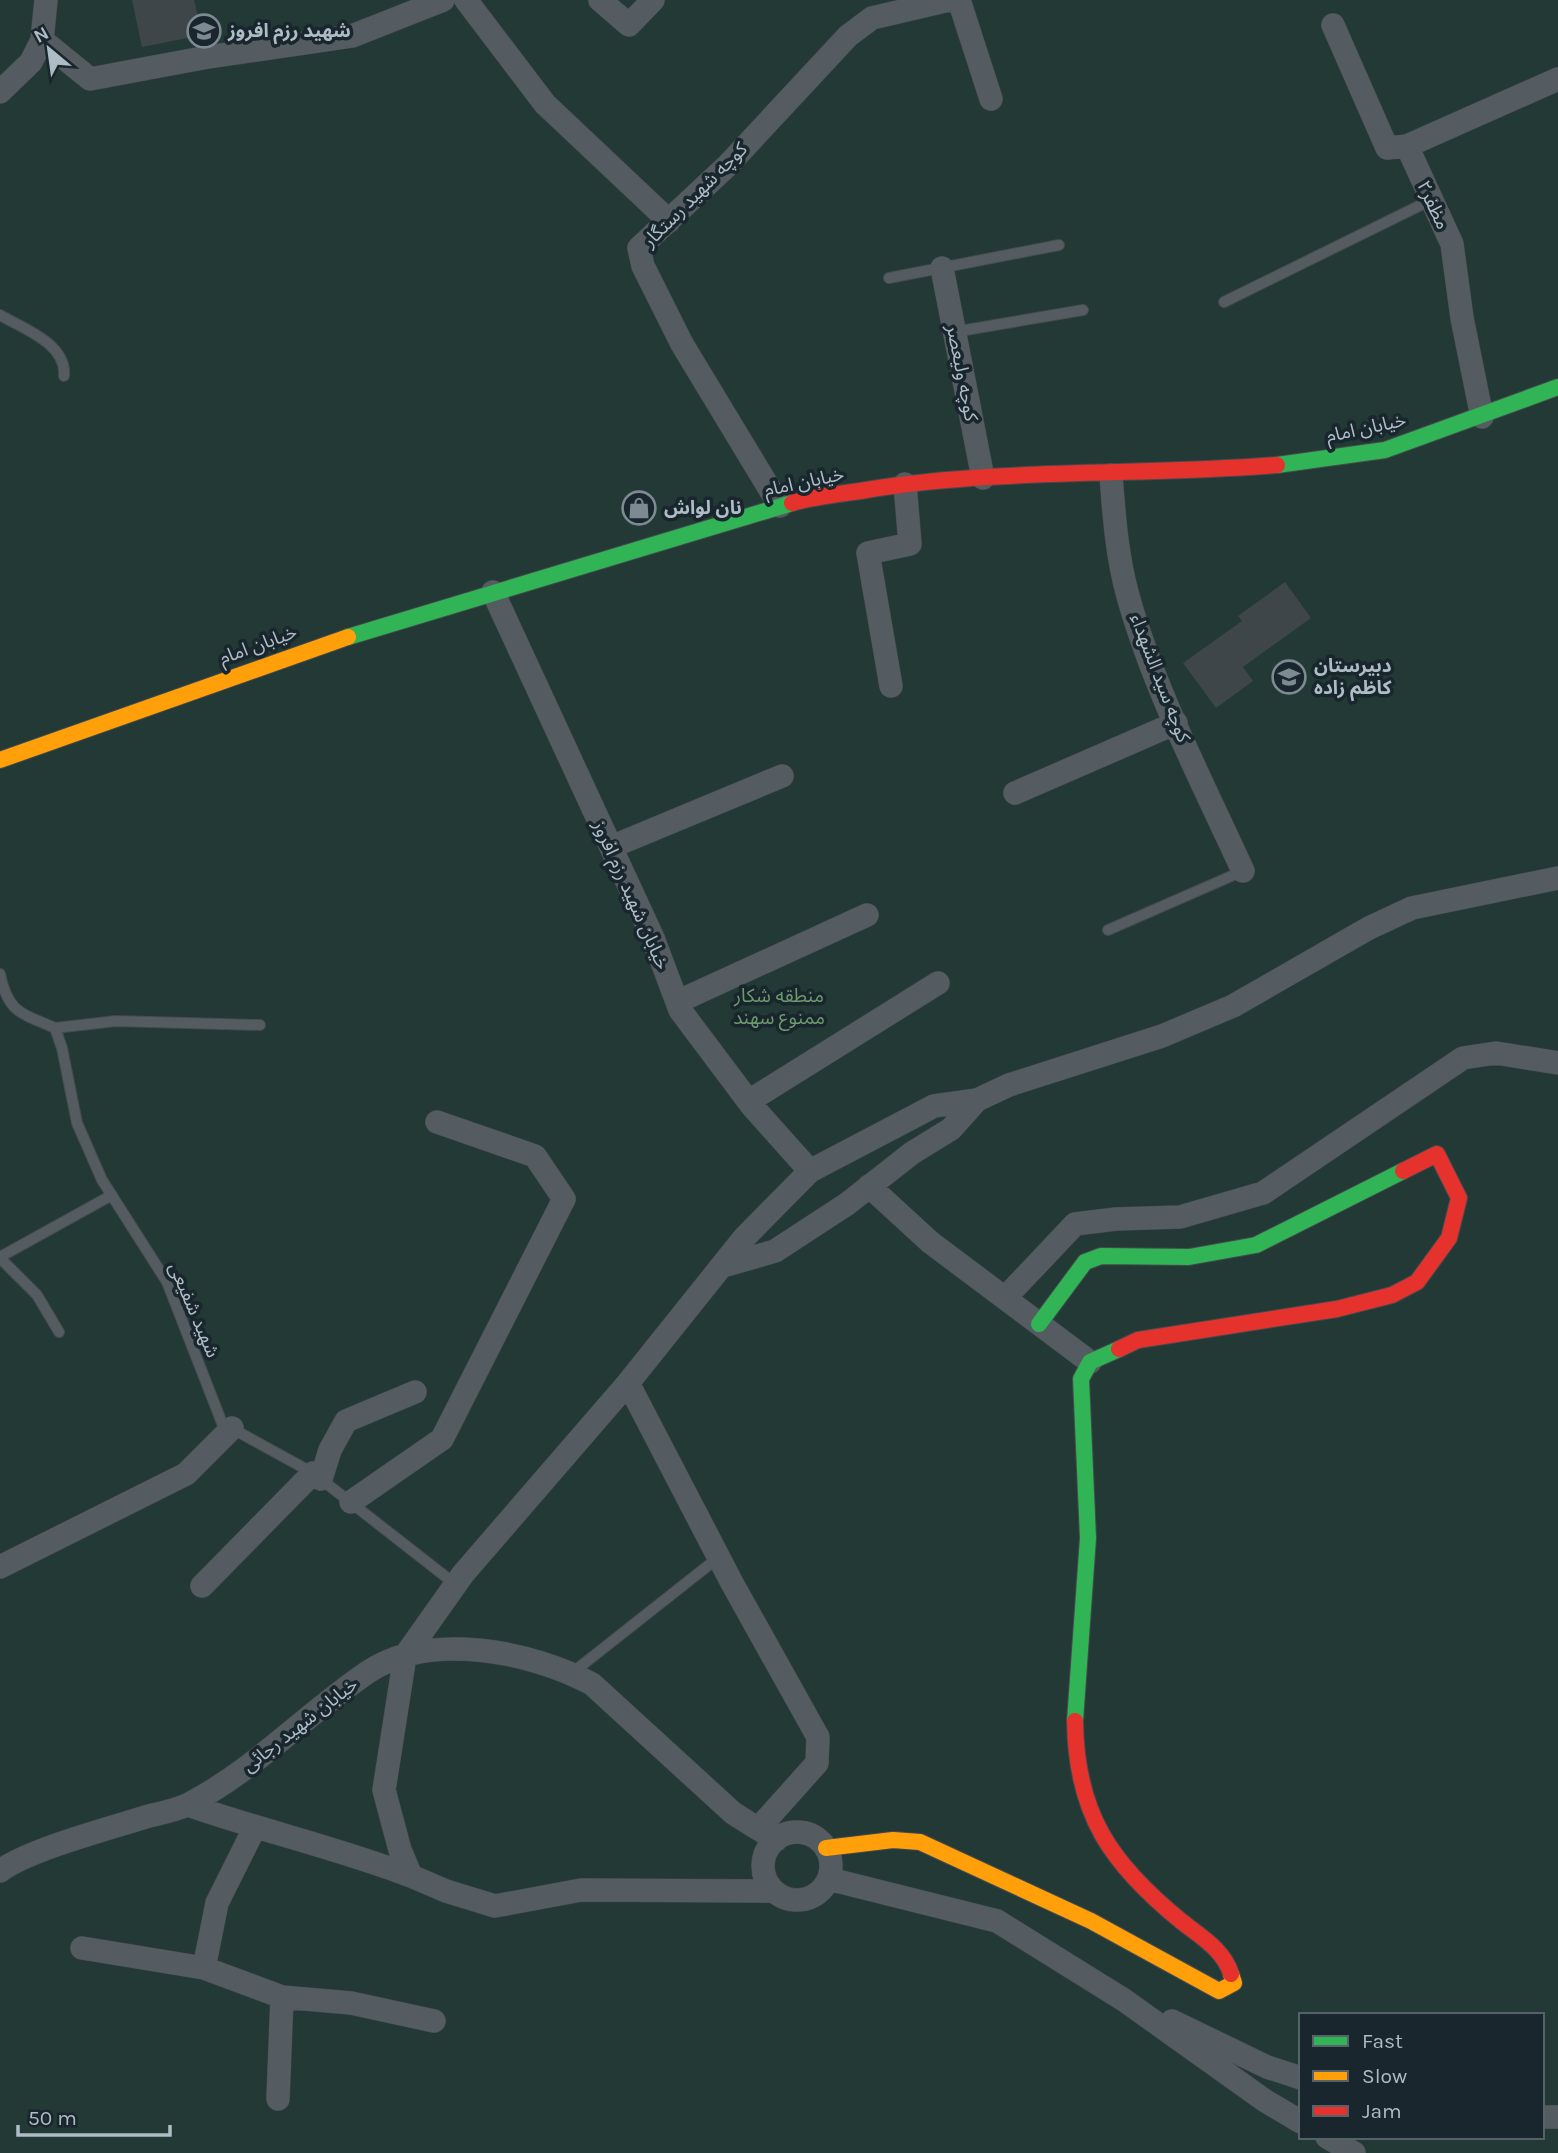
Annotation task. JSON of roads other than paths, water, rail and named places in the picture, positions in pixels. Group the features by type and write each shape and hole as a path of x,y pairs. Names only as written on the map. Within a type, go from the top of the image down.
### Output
{"street":[{"path":"0,92 31,62 42,40 46,0"},
{"path":"42,40 90,79 208,57 352,36 443,0"},
{"path":"466,0 545,104 669,220"},
{"path":"600,0 629,26 653,0"},
{"name":"کوچه شهید رستگار","path":"780,506 682,344 643,266 639,248 728,165 848,36 872,18 948,0"},
{"path":"959,0 991,99"},
{"path":"1333,25 1387,148 1407,145 1558,79"},
{"name":"مظفر۲","path":"1407,145 1429,201 1452,244 1462,318 1482,418"},
{"name":"کوچه ولیعصر","path":"942,268 983,478"},
{"name":"خیابان امام","path":"0,760 322,645 780,506 905,484 983,478 1202,471 1321,460 1385,450 1482,418 1558,387"},
{"name":"کوچه سید الشهداء","path":"1111,475 1114,521 1128,596 1176,723 1243,872"},
{"path":"891,685 869,553 909,544 905,484"},
{"name":"خیابان شهید رزم افروز","path":"493,592 653,938 677,1002 748,1101 810,1171"},
{"path":"1015,793 1176,723"},
{"path":"611,847 782,776"},
{"path":"411,1876 400,1850 384,1790 405,1656 455,1584 628,1382 744,1238 810,1171 934,1106 977,1100 1009,1085 1162,1036 1233,1006 1369,928 1412,908 1558,878"},
{"path":"677,1002 867,915"},
{"path":"748,1101 937,983"},
{"path":"1005,1298 1075,1224 1116,1219 1180,1217 1263,1193 1463,1058 1496,1053 1558,1063"},
{"path":"723,1266 775,1251 912,1153 951,1129 977,1100"},
{"path":"351,1502 442,1439 564,1199 535,1156 437,1122"},
{"path":"826,1848 893,1840 920,1842 1091,1921 1219,1991 1234,1983 1227,1959 1116,1859 1094,1821 1078,1776 1075,1703 1088,1540 1081,1379 1090,1362 1138,1340 1337,1309 1392,1295 1417,1282 1448,1238 1459,1198 1437,1154 1256,1245 1189,1256 1101,1256 1086,1262 1039,1324"},
{"path":"869,1186 930,1242 1090,1362"},
{"path":"628,1382 719,1557 818,1737 817,1763 767,1835 764,1871 774,1891"},
{"path":"202,1586 317,1476 346,1421 415,1392"},
{"path":"0,1567 186,1474 232,1428"},
{"path":"188,1805 254,1829 348,1852 446,1891 495,1906 580,1890 774,1891 793,1900 804,1899 823,1888 829,1879 831,1868 826,1848 808,1834 797,1832 767,1835 733,1814 592,1684 572,1673 510,1654 471,1649 405,1656"},
{"name":"خیابان شهید رجائی","path":"0,1871 62,1844 188,1805 262,1759 370,1671 405,1656"},
{"path":"204,1968 217,1903 254,1829"},
{"path":"829,1879 997,1921 1124,2000 1264,2100 1299,2121"},
{"path":"82,1948 204,1968 282,1997 351,2003 434,2021"},
{"path":"278,2099 282,1997"},
{"path":"1124,2000 1268,2067 1299,2077"},
{"path":"1330,2139 1354,2153"}],"lane":[{"path":"1224,302 1429,201"},
{"path":"889,278 1059,245"},
{"path":"954,332 1083,310"},
{"path":"0,314 55,348 65,366 64,376"},
{"path":"1108,930 1243,872"},
{"path":"0,974 5,998 23,1014 55,1028 116,1021 260,1025"},
{"name":"شهید شفیعی","path":"55,1028 62,1048 77,1123 102,1180 167,1282 222,1423 317,1476 455,1584"},
{"path":"59,1332 37,1295 0,1257 112,1195"},
{"path":"572,1673 719,1557"}],"place":[{"name":"شهید رزم افروز","path":"204,31"},
{"name":"نان لواش","path":"639,508"},
{"name":"دبیرستان کاظم زاده","path":"1289,677"}],"park label":[{"name":"منطقه شکار ممنوع سهند","path":"779,1007"}]}
